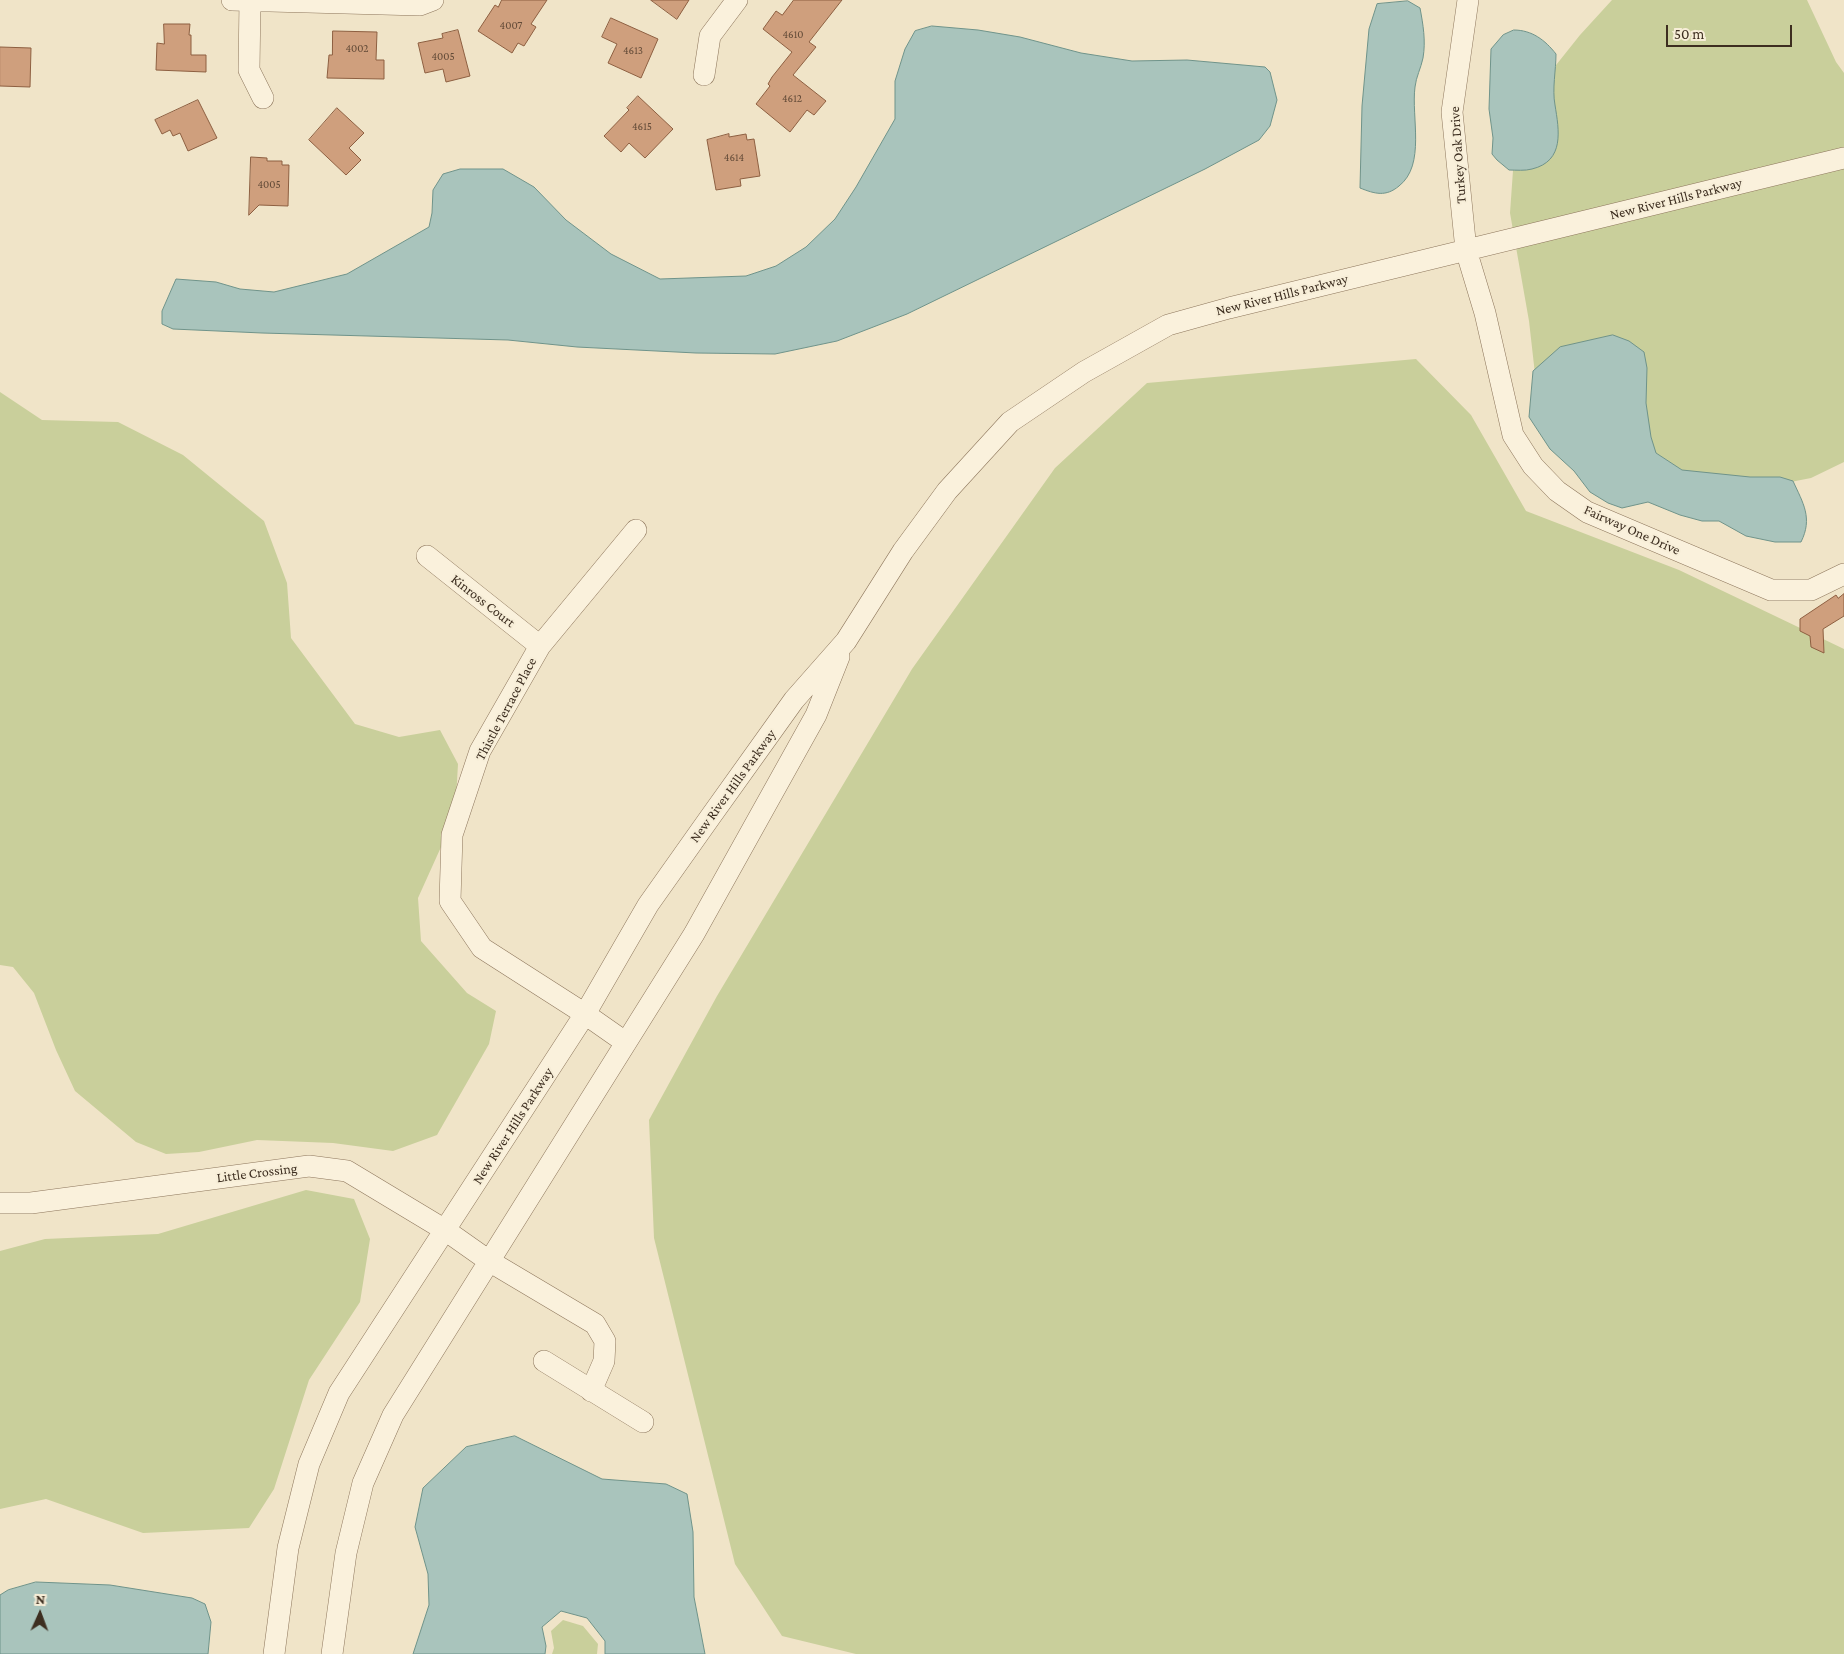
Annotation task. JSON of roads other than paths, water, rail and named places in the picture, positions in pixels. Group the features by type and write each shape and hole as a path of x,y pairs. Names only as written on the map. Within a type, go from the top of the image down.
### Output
{"street":[{"path":"232,0 420,6 433,0"},
{"path":"250,0 249,70 264,98"},
{"path":"704,75 710,36 737,0"},
{"name":"Turkey Oak Drive","path":"1466,250 1452,112 1468,0"},
{"name":"New River Hills Parkway","path":"274,1654 288,1548 309,1464 339,1393 585,1014 648,905 794,700 846,641 903,551 947,491 1010,422 1084,372 1168,325 1230,308 1844,158"},
{"name":"Fairway One Drive","path":"1466,250 1485,313 1513,435 1532,466 1556,491 1587,512 1771,590 1811,590 1844,574"},
{"name":"Thistle Terrace Place","path":"625,1042 482,948 450,901 452,835 480,751 540,646 636,530"},
{"name":"Kinross Court","path":"427,556 540,646"},
{"name":"New River Hills Parkway","path":"332,1654 346,1553 363,1483 393,1415 694,934 816,715 846,641"},
{"name":"Little Crossing","path":"0,1203 31,1203 309,1166 347,1171 445,1230 489,1261 595,1324 605,1341 604,1361 591,1391"},
{"path":"544,1361 643,1422"}],"water":[{"path":"1408,1 1420,8 1424,39 1423,58 1416,80 1414,99 1415,153 1407,177 1399,186 1390,192 1376,193 1360,188 1362,106 1369,29 1377,4"},
{"path":"932,26 978,30 1020,37 1081,53 1132,61 1187,60 1265,67 1270,72 1277,100 1270,126 1259,140 1205,169 907,314 837,341 775,354 696,353 577,347 508,340 173,329 162,324 162,311 176,279 216,282 240,289 274,292 347,274 429,227 433,190 443,174 460,169 503,169 534,187 566,220 611,254 660,279 746,276 776,266 806,247 835,219 856,187 895,119 895,81 905,49 915,31"},
{"path":"1514,30 1521,30 1538,37 1556,54 1554,99 1558,134 1555,152 1543,165 1526,170 1509,170 1492,154 1493,138 1489,109 1491,49 1503,35"},
{"path":"1613,335 1629,341 1644,352 1647,368 1646,403 1651,437 1656,453 1682,470 1750,477 1780,477 1793,481 1803,504 1806,518 1805,533 1801,542 1775,542 1746,536 1719,521 1702,521 1680,515 1648,502 1622,508 1608,503 1590,492 1574,471 1550,449 1529,417 1533,371 1560,347"},
{"path":"515,1436 602,1479 666,1484 687,1494 693,1532 694,1597 705,1654 605,1654 605,1641 587,1618 561,1611 542,1627 546,1646 545,1654 413,1654 429,1605 428,1574 415,1527 423,1488 466,1447"},
{"path":"36,1582 110,1585 192,1598 205,1604 211,1622 208,1654 0,1654 0,1595 8,1590"}]}
